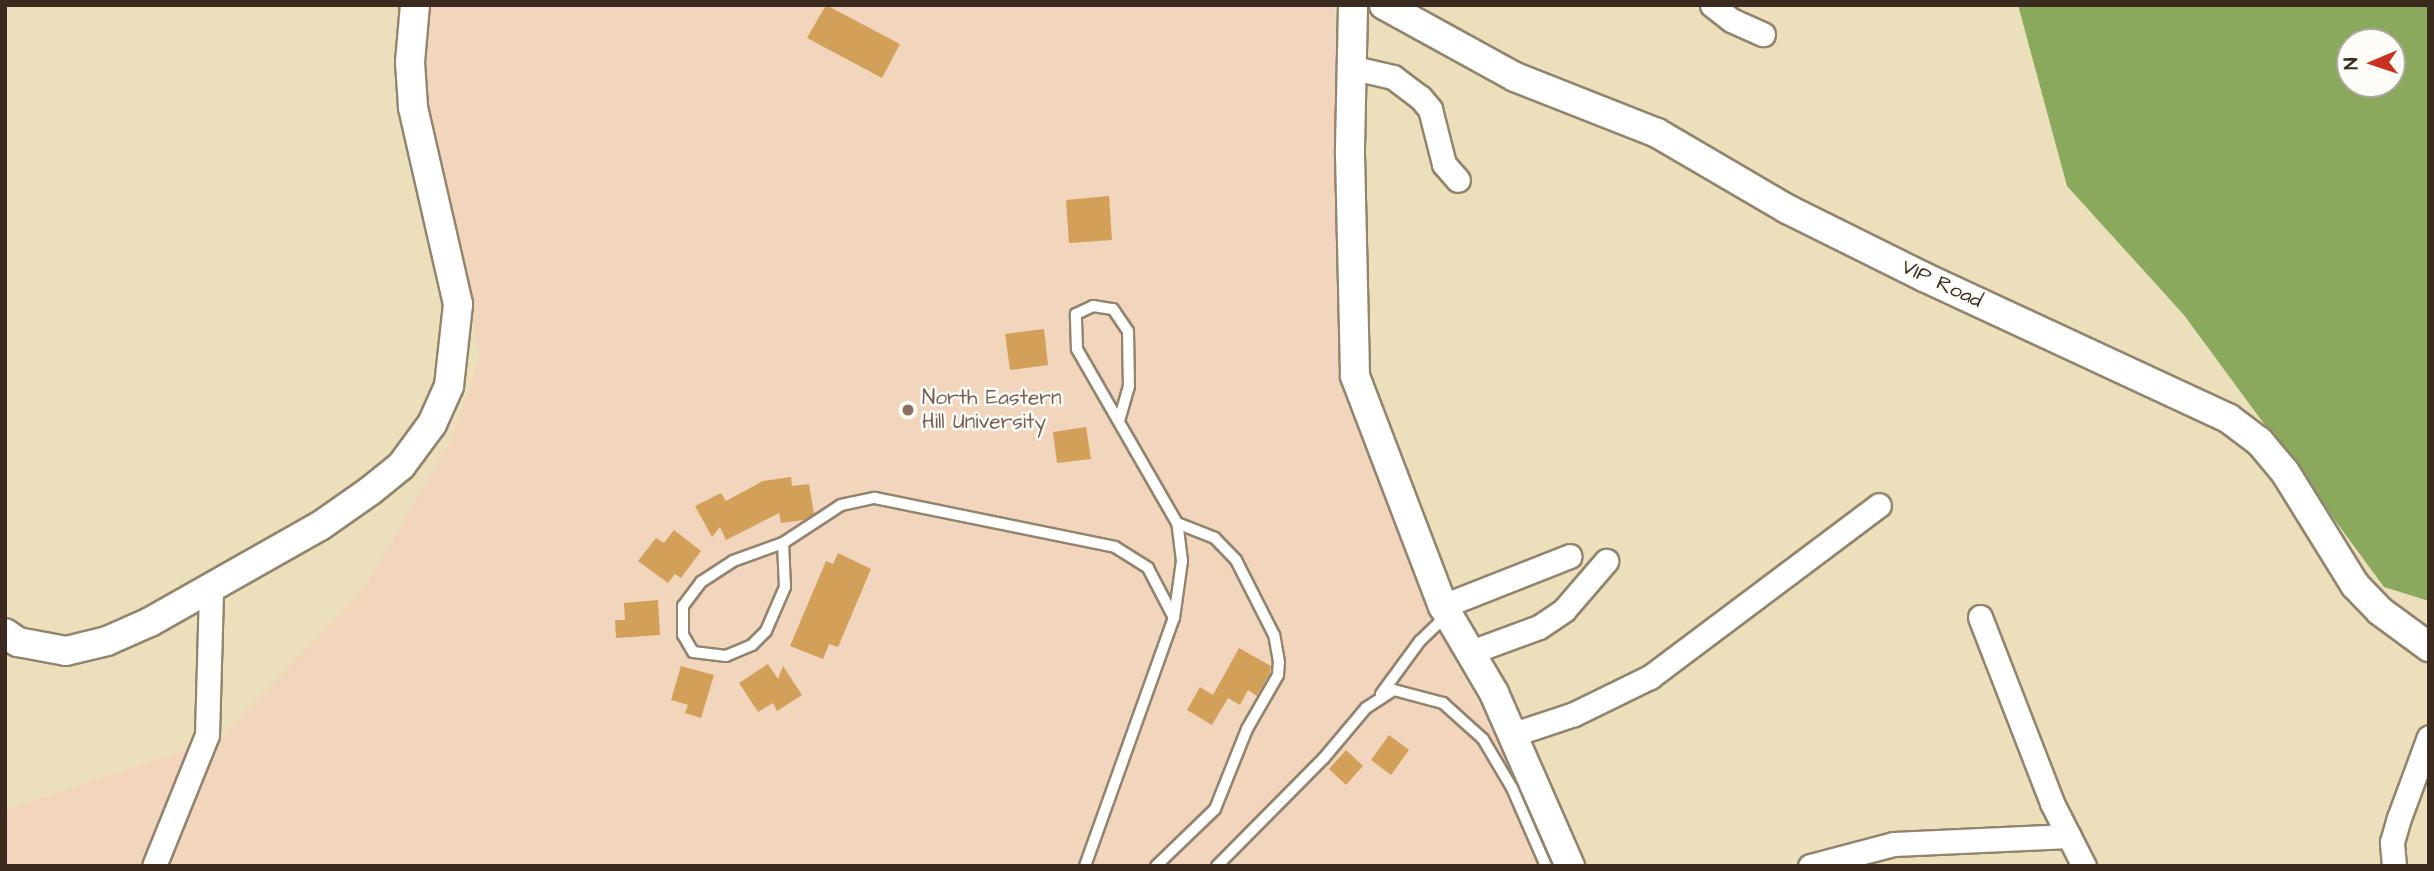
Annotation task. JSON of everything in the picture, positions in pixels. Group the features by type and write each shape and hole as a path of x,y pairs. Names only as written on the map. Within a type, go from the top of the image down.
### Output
{"street":[{"path":"5,633 18,642 65,651 107,641 211,590 320,526 401,466 432,424 449,386 458,304 413,107 410,62 415,5"},
{"path":"1353,5 1354,68 1350,167 1355,376 1446,610 1514,734 1570,866"},
{"path":"1712,5 1731,20 1763,34"},
{"name":"VIP Road","path":"1390,6 1515,77 1657,132 1812,221 2228,418 2259,441 2285,472 2355,585 2380,611 2429,647"},
{"path":"1354,68 1393,77 1420,97 1430,109 1444,164 1458,180"},
{"path":"1514,734 1574,714 1650,677 1879,505"},
{"path":"1446,610 1570,556"},
{"path":"1471,652 1539,626 1564,610 1606,561"},
{"path":"154,866 206,743 211,590"},
{"path":"1980,617 2068,836 2084,866"},
{"path":"2394,866 2392,842 2429,737"},
{"path":"1810,866 1894,844 2068,836"}],"lane":[{"path":"1085,866 1174,618 1182,561 1177,523 1077,349 1076,314 1093,306 1113,309 1128,331 1129,386 1119,421"},
{"path":"783,543 785,587 766,631 752,645 726,656 692,652 682,629 683,606 690,594 733,561 783,543 855,500 875,498 1100,543 1128,553 1160,584 1174,618"},
{"path":"1156,866 1215,810 1247,729 1278,674 1274,635 1236,560 1215,538 1177,523"},
{"path":"1217,866 1380,696 1446,610"},
{"path":"1380,696 1394,690 1420,693 1464,718 1499,762 1546,866"}],"shaded area":[{"name":"North Eastern Hill University","path":"431,5 1334,5 1340,44 1343,379 1455,664 1523,778 1560,866 5,866 5,810 219,739 363,590 451,441 480,356 427,123 426,24"}],"green space":[{"path":"2018,5 2429,5 2429,601 2384,587 2184,315 2067,186"}],"building":[{"path":"826,5 900,44 882,78 807,38"},
{"path":"1109,196 1112,240 1069,243 1066,200"},
{"path":"1044,329 1048,365 1010,370 1005,334"},
{"path":"1086,427 1091,459 1057,463 1053,432"},
{"path":"791,477 792,486 809,484 814,514 804,520 781,523 779,513 726,540 720,527 712,537 695,506 721,493 726,501 763,481"},
{"path":"674,530 701,551 681,578 675,574 668,583 638,561 656,538 664,543"},
{"path":"838,553 871,569 838,647 829,644 823,659 790,646 826,561 833,564"},
{"path":"658,600 660,635 616,638 615,620 625,620 624,603"},
{"path":"1239,648 1271,666 1270,673 1257,696 1248,690 1240,705 1228,698 1212,725 1187,710 1200,687 1213,695"},
{"path":"768,664 778,679 783,666 802,695 777,711 773,703 758,712 739,683"},
{"path":"681,666 714,675 701,718 685,713 688,705 671,700"},
{"path":"1389,735 1409,750 1391,775 1371,760"},
{"path":"1346,750 1363,766 1346,785 1329,769"}],"place":[{"name":"North Eastern Hill University","path":"908,410"}]}
